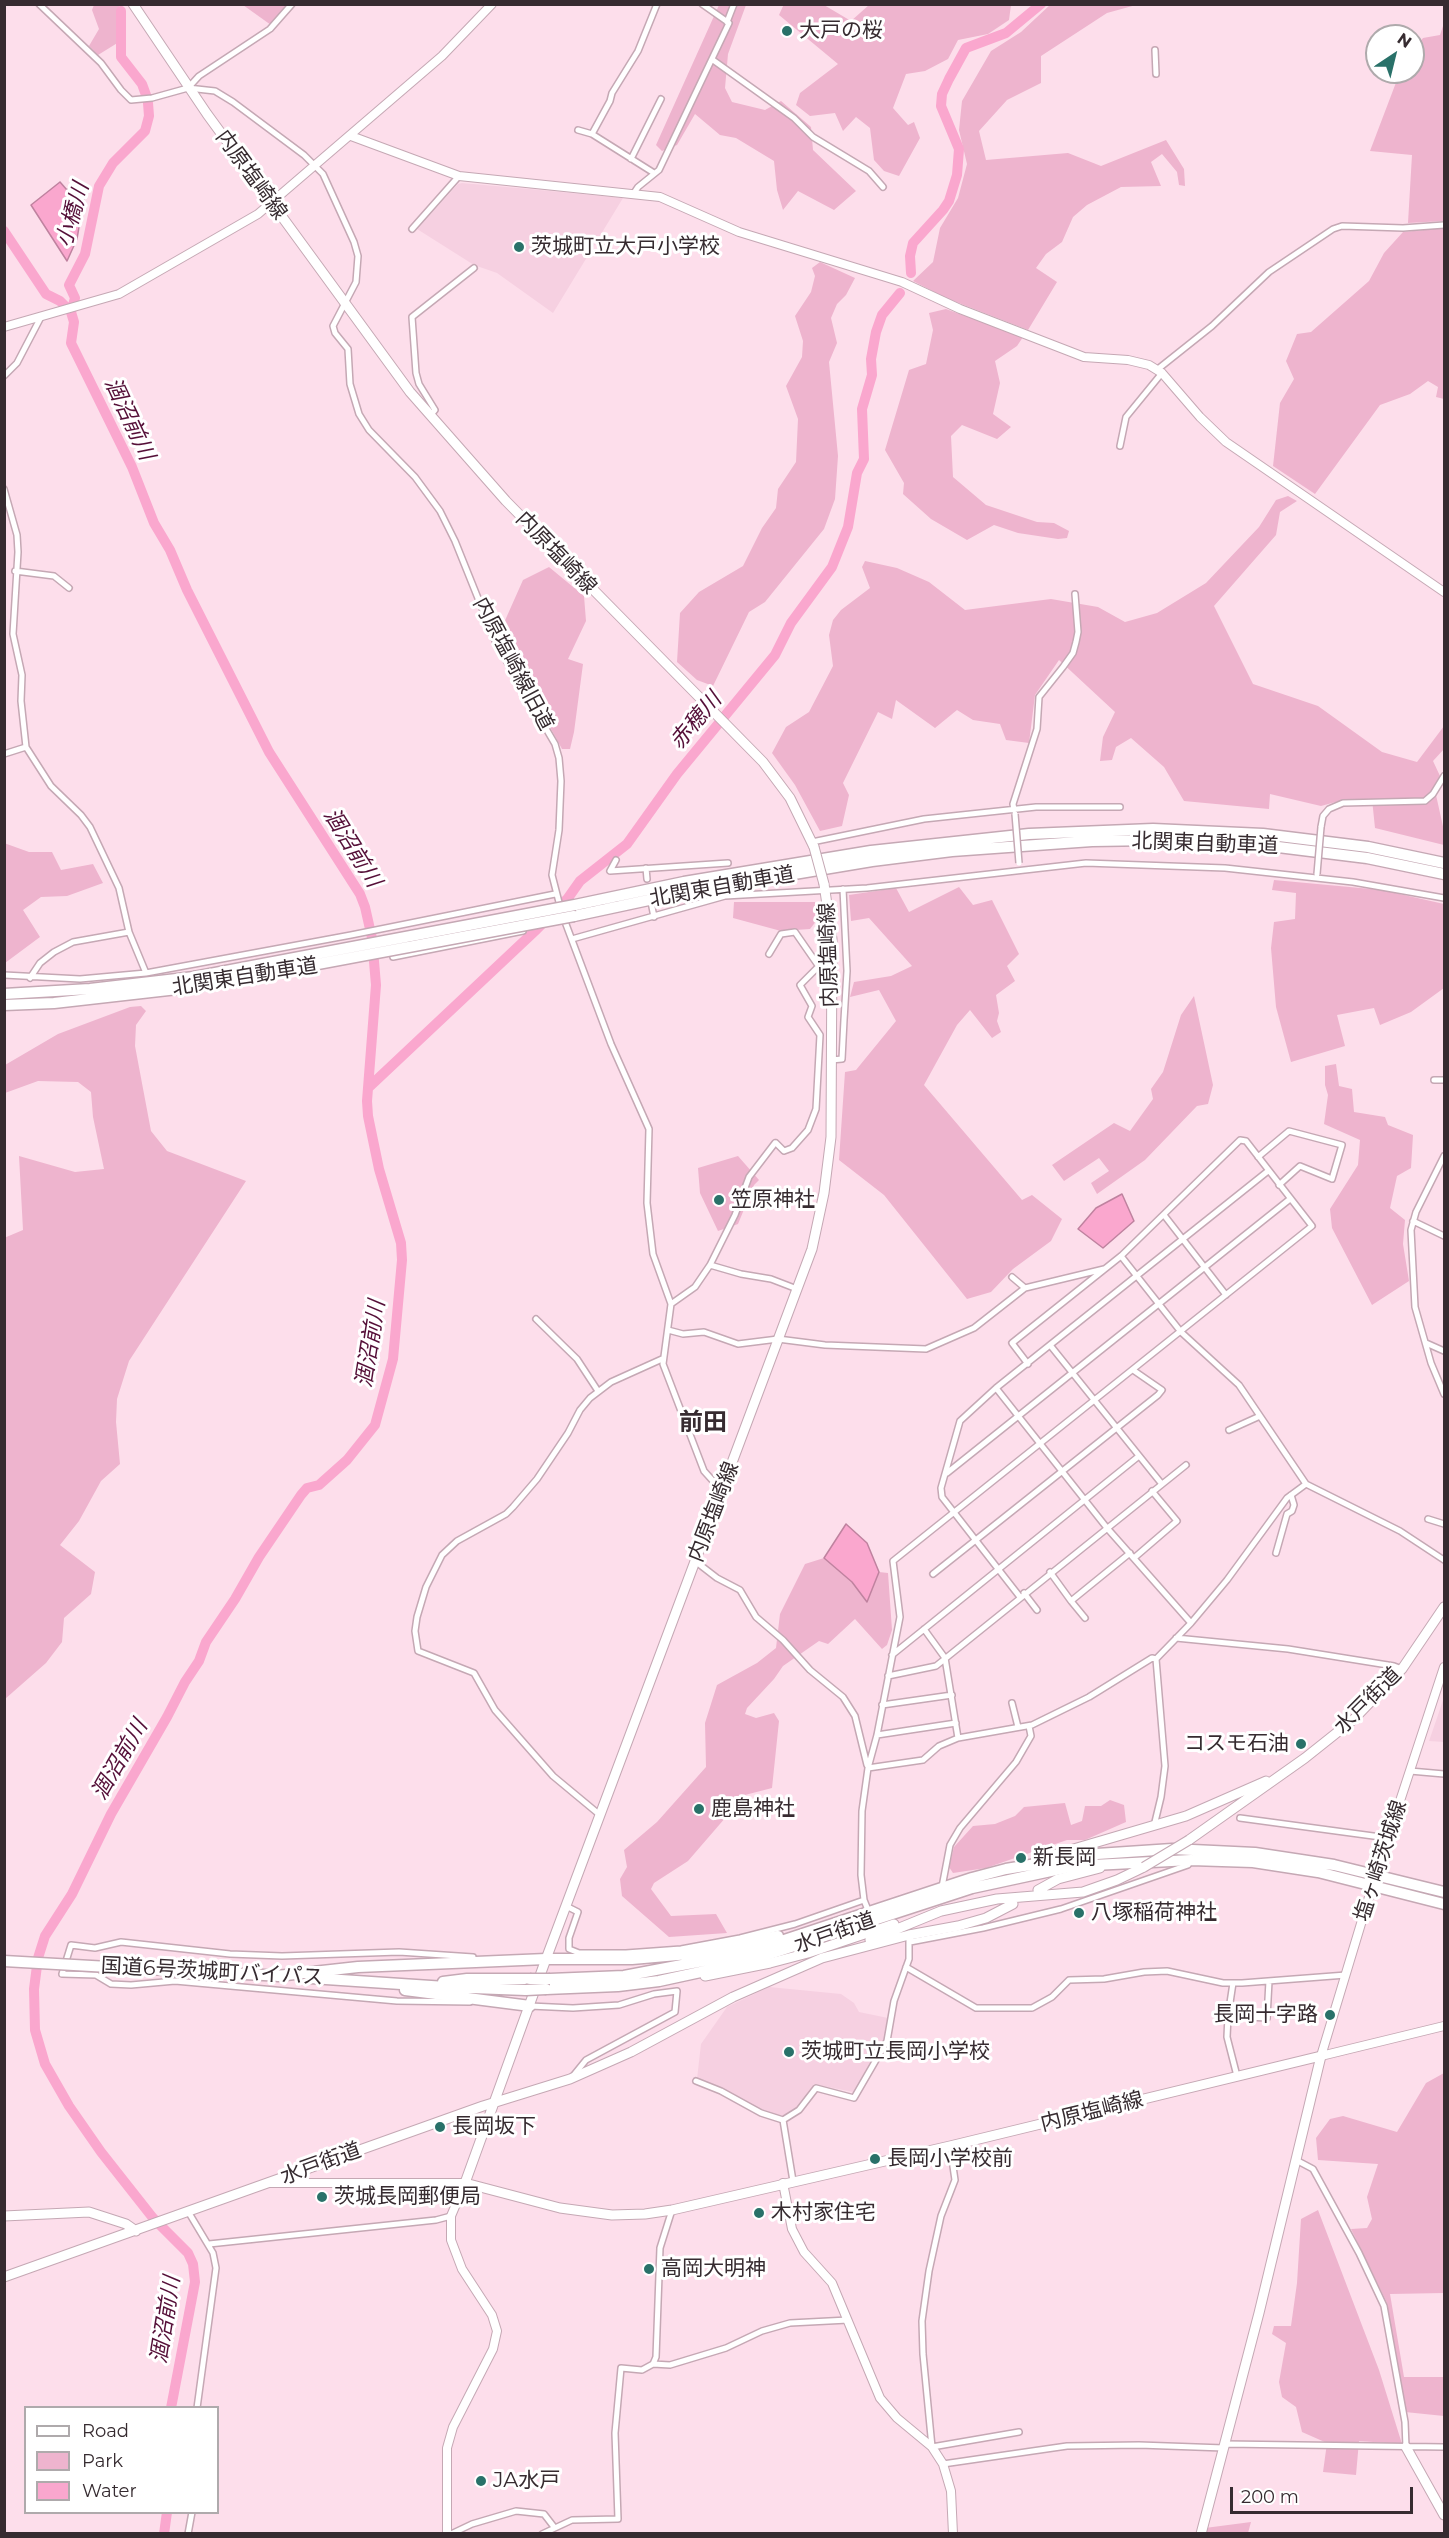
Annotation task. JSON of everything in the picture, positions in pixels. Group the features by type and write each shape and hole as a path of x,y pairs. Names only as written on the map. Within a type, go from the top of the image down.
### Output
{"highway":[{"name":"北関東自動車道","path":"575,910 684,882 871,851 1029,834 1153,829 1263,834 1368,847 1444,863"},
{"name":"北関東自動車道","path":"4,1005 54,1003 195,982 575,910 872,861 952,851 1092,841 1153,840 1262,845 1367,858 1444,874"},
{"name":"北関東自動車道","path":"4,994 195,982"},
{"path":"1007,1874 1097,1854 1198,1850 1271,1855 1375,1880 1444,1904"},
{"path":"1007,1874 1074,1866 1191,1860 1286,1867 1444,1892"},
{"name":"水戸街道","path":"823,1928 866,1905 1007,1874"},
{"name":"水戸街道","path":"659,1981 763,1957 1007,1874"},
{"path":"277,1976 358,1967 500,1963 546,1959 632,1959 689,1954 823,1928"},
{"name":"国道6号茨城町バイパス","path":"4,1961 526,1990 548,1984 624,1976 745,1953 823,1928"},
{"path":"277,1976 530,2006"},
{"name":"国道6号茨城町バイパス","path":"419,1984 467,1979 530,1979 548,1984 618,1986 659,1981"}],"main road":[{"name":"内原塩崎線","path":"133,4 188,88 429,416 506,501 763,762 790,798 813,844 825,887 832,939 831,1137 824,1193 812,1249 546,1959"},
{"name":"水戸街道","path":"1274,1778 1305,1758 1354,1719 1402,1669 1444,1608"},
{"path":"1007,1874 1212,1806 1274,1778"},
{"path":"659,1981 716,1974 770,1963 909,1918 997,1899 1083,1892 1144,1867 1190,1840 1261,1790 1274,1778"},
{"path":"1038,1890 1070,1875 1129,1862"},
{"path":"840,1952 910,1939 958,1926 986,1918 1013,1904"},
{"path":"840,1952 928,1915"},
{"name":"水戸街道","path":"4,2277 496,2102 570,2079 631,2052 766,1981 840,1952"},
{"path":"465,2183 546,1959"},
{"name":"内原塩崎線","path":"465,2183 583,2212 629,2215 672,2210 950,2146 1321,2056"},
{"path":"1201,2534 1321,2056"},
{"path":"4,2216 89,2212 140,2229"},
{"path":"1406,2447 1444,2515"}],"street":[{"name":"内原塩崎線旧道","path":"39,4 101,63 131,100 152,98 188,88 208,89 224,96 315,165 325,179 357,248 357,276 333,326 335,333 348,349 350,384 359,414 369,430 416,477 440,511 455,541 496,643 555,744 559,758 561,781 559,830 552,875 555,894 611,1044 649,1129 646,1203 652,1254 671,1304 662,1359"},
{"path":"188,88 199,76 270,29 292,4"},
{"path":"4,327 119,294 237,227 272,204 459,40 492,4"},
{"path":"591,134 610,101 612,93 638,51 657,4"},
{"path":"702,4 727,22"},
{"path":"634,194 664,160 713,60 729,23 727,22 734,4"},
{"path":"1155,51 1156,74"},
{"path":"713,60 794,118 813,137 869,171 883,187"},
{"path":"631,159 661,99"},
{"path":"578,130 591,134 654,173"},
{"path":"351,136 378,148 459,176 660,196 739,232 902,282 960,309 1084,357 1140,362 1160,371 1200,417 1226,442 1444,592"},
{"path":"412,229 459,176"},
{"path":"1120,446 1126,417 1160,371 1269,272 1333,229 1342,226 1403,228 1444,225"},
{"path":"429,416 435,410 419,384 416,373 412,317 474,268"},
{"path":"4,376 17,363 43,316"},
{"path":"4,489 17,536 13,634 22,675 21,701 26,747 51,786 81,814 90,827 119,888 129,932 146,973"},
{"path":"15,571 54,576 69,588"},
{"path":"1019,866 1013,804 1037,729 1039,697 1073,653 1078,632 1075,594"},
{"path":"4,754 26,747"},
{"path":"1317,876 1323,816 1329,809 1343,803 1425,801 1433,794 1444,776"},
{"path":"813,844 924,819 1014,812 1036,807 1119,807"},
{"path":"616,860 610,871 728,863"},
{"path":"572,939 725,896 825,887 843,889 887,885 1019,866 1086,863 1225,868 1317,876 1444,898"},
{"path":"646,868 647,879"},
{"path":"831,1060 842,1059 847,971 843,889"},
{"path":"4,975 30,978 102,979 146,973 555,894"},
{"path":"499,905 504,935"},
{"path":"652,907 654,917"},
{"path":"393,957 523,931"},
{"path":"30,978 40,963 73,942 129,932"},
{"path":"671,1304 695,1287 710,1265 735,1215 736,1207 754,1168 775,1142 784,1151 792,1148 808,1130 816,1109 820,1035 808,1017 812,1006 800,985 820,969 795,932 781,934 769,954"},
{"path":"839,973 847,971"},
{"path":"1434,1080 1444,1080"},
{"path":"1258,1157 1288,1131 1342,1145 1332,1179 1300,1166 1279,1185"},
{"path":"566,1906 578,1912 569,1938 569,1949 579,1953 626,1953 681,1949 740,1938 866,1905 861,1875 861,1829 868,1768 877,1735 900,1617 893,1561 1312,1226 1246,1141 1240,1140 1121,1256 1012,1343 1028,1364"},
{"path":"1444,1156 1413,1221 1412,1238 1415,1307 1431,1363 1444,1394"},
{"path":"1037,1610 998,1569 942,1497 945,1474 960,1421 996,1388 1268,1171"},
{"path":"945,1474 1290,1199"},
{"path":"1164,1215 1226,1295"},
{"path":"1413,1221 1444,1236"},
{"path":"1121,1256 1181,1332 1239,1385 1306,1484 1400,1531 1444,1560"},
{"path":"710,1265 741,1274 771,1279 798,1289"},
{"path":"668,1330 683,1334 704,1332 738,1344 778,1339 825,1345 926,1349 974,1328 1025,1288 1104,1269"},
{"path":"1012,1277 1025,1288"},
{"path":"536,1319 577,1359 598,1391"},
{"path":"1426,1343 1444,1352"},
{"path":"1050,1345 1161,1483"},
{"path":"600,1815 553,1776 500,1716 474,1673 418,1651 415,1631 426,1587 442,1555 458,1541 506,1514 513,1507 544,1469 580,1410 598,1391 662,1359 704,1471 713,1481 724,1485"},
{"path":"933,1574 1063,1473 1162,1390 1133,1370"},
{"path":"996,1388 1107,1528 1191,1623"},
{"path":"1229,1430 1260,1416"},
{"path":"892,1655 1139,1456"},
{"path":"888,1676 936,1666 1050,1572 1186,1465"},
{"path":"868,1768 923,1760 939,1746 958,1738 1029,1726 1089,1697 1152,1658 1156,1659 1191,1623 1227,1580 1291,1495 1306,1484"},
{"path":"1071,1601 1177,1521 1152,1491"},
{"path":"1276,1553 1287,1514 1292,1511 1294,1505 1291,1495"},
{"path":"1428,1519 1444,1524"},
{"path":"695,1561 717,1578 740,1590 756,1617 783,1640 810,1670 843,1697 855,1716 868,1768"},
{"path":"1050,1572 1085,1618"},
{"path":"924,1629 945,1658 958,1738"},
{"path":"1176,1638 1288,1649 1402,1669"},
{"path":"1154,1826 1165,1766 1156,1659"},
{"name":"塩ヶ崎茨城線","path":"1321,2056 1444,1666"},
{"path":"882,1705 952,1695"},
{"path":"1012,1702 1018,1727"},
{"path":"877,1735 956,1723"},
{"path":"942,1887 950,1845 960,1828 1016,1762 1031,1736 1029,1726"},
{"path":"1410,1771 1444,1774"},
{"path":"1240,1818 1388,1838"},
{"path":"696,2081 721,2091 761,2114 783,2120 799,2110 816,2088 854,2098 887,2041 894,2001 906,1967 910,1939 1061,1909 1188,1865 1191,1860"},
{"path":"477,1999 463,2003 397,2001 175,1981 131,1985 111,1984 96,1975 62,1974 71,1945 95,1948 121,1942 230,1954 282,1956 399,1952 477,1958 500,1963"},
{"path":"906,1967 976,2008 1032,2008 1052,1997 1069,1980 1104,1979 1144,1972 1181,1973 1233,1983 1346,1975"},
{"path":"1228,2016 1267,2018 1269,1981"},
{"path":"1233,1983 1227,2037 1237,2076"},
{"path":"530,2006 573,2008 618,2005 654,1994 677,1991 675,2012 586,2060 570,2079"},
{"path":"1321,2056 1444,2026"},
{"path":"783,2120 792,2229 804,2252 832,2283 880,2398 897,2418 932,2447 943,2464 951,2491 953,2534"},
{"path":"932,2447 922,2321 928,2271 941,2216 955,2180 950,2146"},
{"path":"1296,2160 1313,2169 1359,2253 1384,2306 1405,2422 1406,2447"},
{"path":"302,2171 301,2177 304,2184"},
{"path":"269,2183 382,2181 465,2183 451,2216 449,2230 454,2252 474,2290 492,2314 497,2331 494,2349 453,2427 447,2448 449,2534 472,2524 523,2510 544,2514 554,2528"},
{"path":"653,2364 656,2356 660,2248 672,2210"},
{"path":"189,2212 209,2244 216,2268 197,2406"},
{"path":"209,2244 436,2220 451,2216"},
{"path":"542,2534 572,2520 618,2519 615,2433 621,2368 642,2370 653,2364 670,2365 739,2343 762,2331 790,2323 848,2320"},
{"path":"932,2447 1019,2432"},
{"path":"943,2464 1067,2446 1444,2447"},
{"path":"188,2534 192,2514"}],"shaded area":[{"name":"茨城町立大戸小学校","path":"458,184 623,198 553,313 497,273 474,265 417,229"},
{"path":"1444,1697 1444,1742 1429,1741 1437,1718"},
{"name":"茨城町立長岡小学校","path":"769,1987 841,1994 854,2003 859,2012 888,2018 884,2041 853,2092 814,2084 799,2106 786,2115 776,2116 697,2079 701,2044 727,2007"}],"green space":[{"path":"784,4 824,5 851,21 869,5 1011,5 1009,20 988,34 958,40 948,59 925,71 906,74 893,108 908,125 914,122 920,138 899,176 884,171 874,160 870,128 856,117 843,131 835,113 810,116 796,105 800,93 838,64 779,15"},
{"path":"1051,4 1136,5 1107,13 1041,56 1041,83 1007,100 979,131 986,160 1068,153 1101,166 1166,140 1184,169 1185,186 1179,185 1177,172 1162,154 1151,162 1161,186 1121,187 1087,205 1073,217 1062,242 1046,254 1036,268 1057,282 1028,330 946,298 913,281 933,262 940,228 958,198 967,164 959,130 962,101 991,51 1021,32"},
{"path":"94,5 118,5 120,8 116,21 119,42 98,55 89,46 99,29 92,10"},
{"path":"243,5 289,5 271,25"},
{"path":"719,5 746,5 728,54 725,88 732,102 765,110 781,101 811,127 813,150 856,191 834,210 798,191 783,210 777,190 774,161 736,138 720,135 695,114 677,145 662,151 656,145"},
{"path":"1444,23 1444,221 1408,223 1412,155 1370,151 1395,84 1425,84 1425,38 1440,35"},
{"path":"1444,228 1444,399 1436,397 1438,387 1428,381 1410,394 1380,405 1315,494 1273,466 1280,403 1294,379 1286,361 1297,334 1311,332 1369,281 1384,253 1403,232"},
{"path":"820,262 855,278 846,295 837,304 831,318 837,343 829,362 838,456 835,499 824,529 765,602 749,612 713,686 697,680 677,662 680,613 699,592 743,566 762,528 776,508 778,489 796,462 798,419 786,386 802,357 803,341 795,316 811,292 815,276 812,268"},
{"path":"946,309 1023,337 1017,346 995,361 1000,383 993,414 1011,427 997,439 962,425 951,436 953,477 986,505 1037,522 1054,523 1069,531 1067,538 1058,539 1018,533 994,525 967,540 931,519 903,494 904,483 885,450 909,370 926,364 933,330 929,313"},
{"path":"1288,496 1297,501 1280,512 1276,535 1214,606 1253,684 1318,706 1382,752 1417,762 1444,726 1444,749 1433,761 1440,776 1434,786 1444,831 1444,845 1375,828 1372,799 1343,800 1321,806 1270,794 1269,809 1184,801 1164,767 1131,738 1116,747 1112,760 1100,761 1103,737 1115,712 1059,660 1035,695 1029,743 1006,740 1000,724 973,720 957,710 935,728 896,700 892,719 878,712 843,783 849,795 842,826 820,831 795,785 772,753 786,727 809,712 833,666 829,635 833,620 841,610 870,588 862,567 865,561 897,568 929,582 965,610 1051,599 1098,607 1125,622 1157,613 1206,583 1259,527 1276,500"},
{"path":"549,567 584,596 586,621 568,659 583,664 570,749 562,749 499,634 523,580"},
{"path":"4,843 29,852 52,852 61,870 93,864 103,883 67,896 41,897 23,910 40,937 5,963"},
{"path":"1274,880 1382,890 1444,904 1444,988 1411,1012 1380,1025 1374,1008 1337,1015 1345,1046 1291,1062 1276,1007 1271,948 1274,922 1295,919 1296,893 1272,890"},
{"path":"959,887 973,905 992,900 1019,954 1007,966 1015,981 996,995 999,1013 997,1021 1001,1032 992,1038 970,1010 957,1025 924,1085 1022,1200 1032,1195 1062,1219 1051,1241 1013,1269 991,1292 967,1299 884,1195 839,1160 845,1072 856,1070 896,1021 879,990 850,997 854,982 891,976 912,966 869,918 851,921 849,895 896,888 909,912"},
{"path":"734,902 815,902 817,920 810,929 781,931 733,918"},
{"path":"1194,996 1213,1085 1208,1104 1197,1106 1145,1160 1097,1194 1091,1183 1109,1171 1099,1158 1064,1181 1052,1165 1114,1123 1130,1131 1153,1099 1151,1089 1163,1072 1181,1015"},
{"path":"141,1006 146,1011 136,1025 135,1046 151,1131 167,1151 246,1181 129,1361 117,1399 116,1422 120,1464 101,1481 79,1521 60,1545 95,1572 91,1594 64,1618 62,1642 46,1663 5,1699 4,1238 23,1230 19,1156 75,1172 104,1169 93,1117 91,1092 78,1082 38,1081 5,1093 5,1065 58,1034 130,1007"},
{"path":"1336,1064 1339,1086 1352,1089 1354,1112 1385,1117 1388,1125 1413,1135 1411,1168 1397,1176 1390,1208 1405,1220 1403,1244 1409,1281 1372,1305 1332,1228 1330,1209 1358,1165 1360,1140 1324,1124 1328,1095 1325,1085 1325,1066"},
{"path":"738,1156 759,1180 754,1185 738,1224 718,1231 700,1193 698,1168"},
{"path":"824,1558 852,1582 867,1601 879,1572 888,1573 892,1630 887,1645 882,1649 855,1619 828,1644 819,1641 783,1666 747,1708 745,1714 756,1718 774,1713 779,1721 772,1788 745,1795 688,1861 654,1883 651,1889 671,1916 716,1914 727,1933 669,1937 622,1896 620,1879 627,1867 624,1850 657,1822 706,1767 705,1723 717,1685 757,1663 776,1648 780,1614 805,1564"},
{"path":"1110,1800 1124,1805 1126,1822 1085,1840 1067,1840 986,1868 953,1873 949,1867 954,1847 973,1826 995,1824 1015,1816 1024,1807 1065,1803 1071,1825 1082,1821 1085,1806 1101,1806"},
{"path":"1444,2073 1444,2293 1390,2294 1404,2377 1444,2377 1444,2416 1405,2412 1387,2303 1351,2229 1367,2228 1372,2219 1367,2197 1378,2164 1318,2160 1316,2138 1330,2119 1343,2116 1397,2132 1426,2083"},
{"path":"1318,2210 1379,2370 1402,2444 1359,2441 1356,2475 1323,2472 1327,2443 1302,2432 1296,2407 1282,2397 1279,2382 1286,2343 1272,2334 1274,2326 1291,2326 1297,2283 1301,2219"},
{"path":"1251,2522 1248,2533 1204,2534 1205,2528"}],"water":[{"path":"60,182 67,190 74,184 84,197 77,239 67,261 31,205"},
{"path":"1122,1194 1134,1221 1103,1248 1078,1229 1096,1208"},
{"path":"846,1524 867,1543 879,1572 867,1602 852,1582 824,1558"}],"waterway":[{"name":"赤穂川","path":"911,273 910,256 913,243 949,201 957,175 959,149 941,106 942,94 949,79 966,48 1006,33 1041,4"},
{"name":"小橋川","path":"121,11 121,57 142,84 146,95"},
{"name":"小橋川","path":"71,312 75,298 69,285 85,254 99,186 113,163 145,131 149,116 148,103"},
{"name":"涸沼前川","path":"4,231 46,294 60,301 71,312 74,322 71,343 132,467 154,523 170,550 187,590 269,752 360,894 372,938 376,985 367,1101 368,1116 379,1169 401,1243 402,1260 393,1359 375,1425 347,1460 319,1485 307,1488 259,1557 235,1599 206,1642 199,1661 111,1814 72,1894 45,1936 38,1958 34,1989 35,2030 45,2064 69,2106 101,2152 153,2218 188,2253 193,2264 195,2282 171,2406"},
{"name":"赤穂川","path":"368,1088 537,929 568,898 580,881 627,844 677,774 775,655 791,623 832,567 848,527 857,473 864,459 862,409 872,375 871,359 876,332 882,315 900,293"},
{"name":"涸沼前川","path":"164,2534 167,2514"}],"place":[{"name":"大戸の桜","path":"787,31"},
{"name":"茨城町立大戸小学校","path":"519,247"},
{"name":"笠原神社","path":"719,1200"},
{"name":"コスモ石油","path":"1301,1744"},
{"name":"鹿島神社","path":"699,1809"},
{"name":"新長岡","path":"1021,1858"},
{"name":"八塚稲荷神社","path":"1079,1913"},
{"name":"長岡十字路","path":"1330,2015"},
{"name":"茨城町立長岡小学校","path":"789,2052"},
{"name":"長岡坂下","path":"440,2127"},
{"name":"長岡小学校前","path":"875,2159"},
{"name":"茨城長岡郵便局","path":"322,2197"},
{"name":"木村家住宅","path":"759,2213"},
{"name":"高岡大明神","path":"649,2269"},
{"name":"JA水戸","path":"481,2481"}],"district":[{"name":"前田","path":"703,1423"}]}
